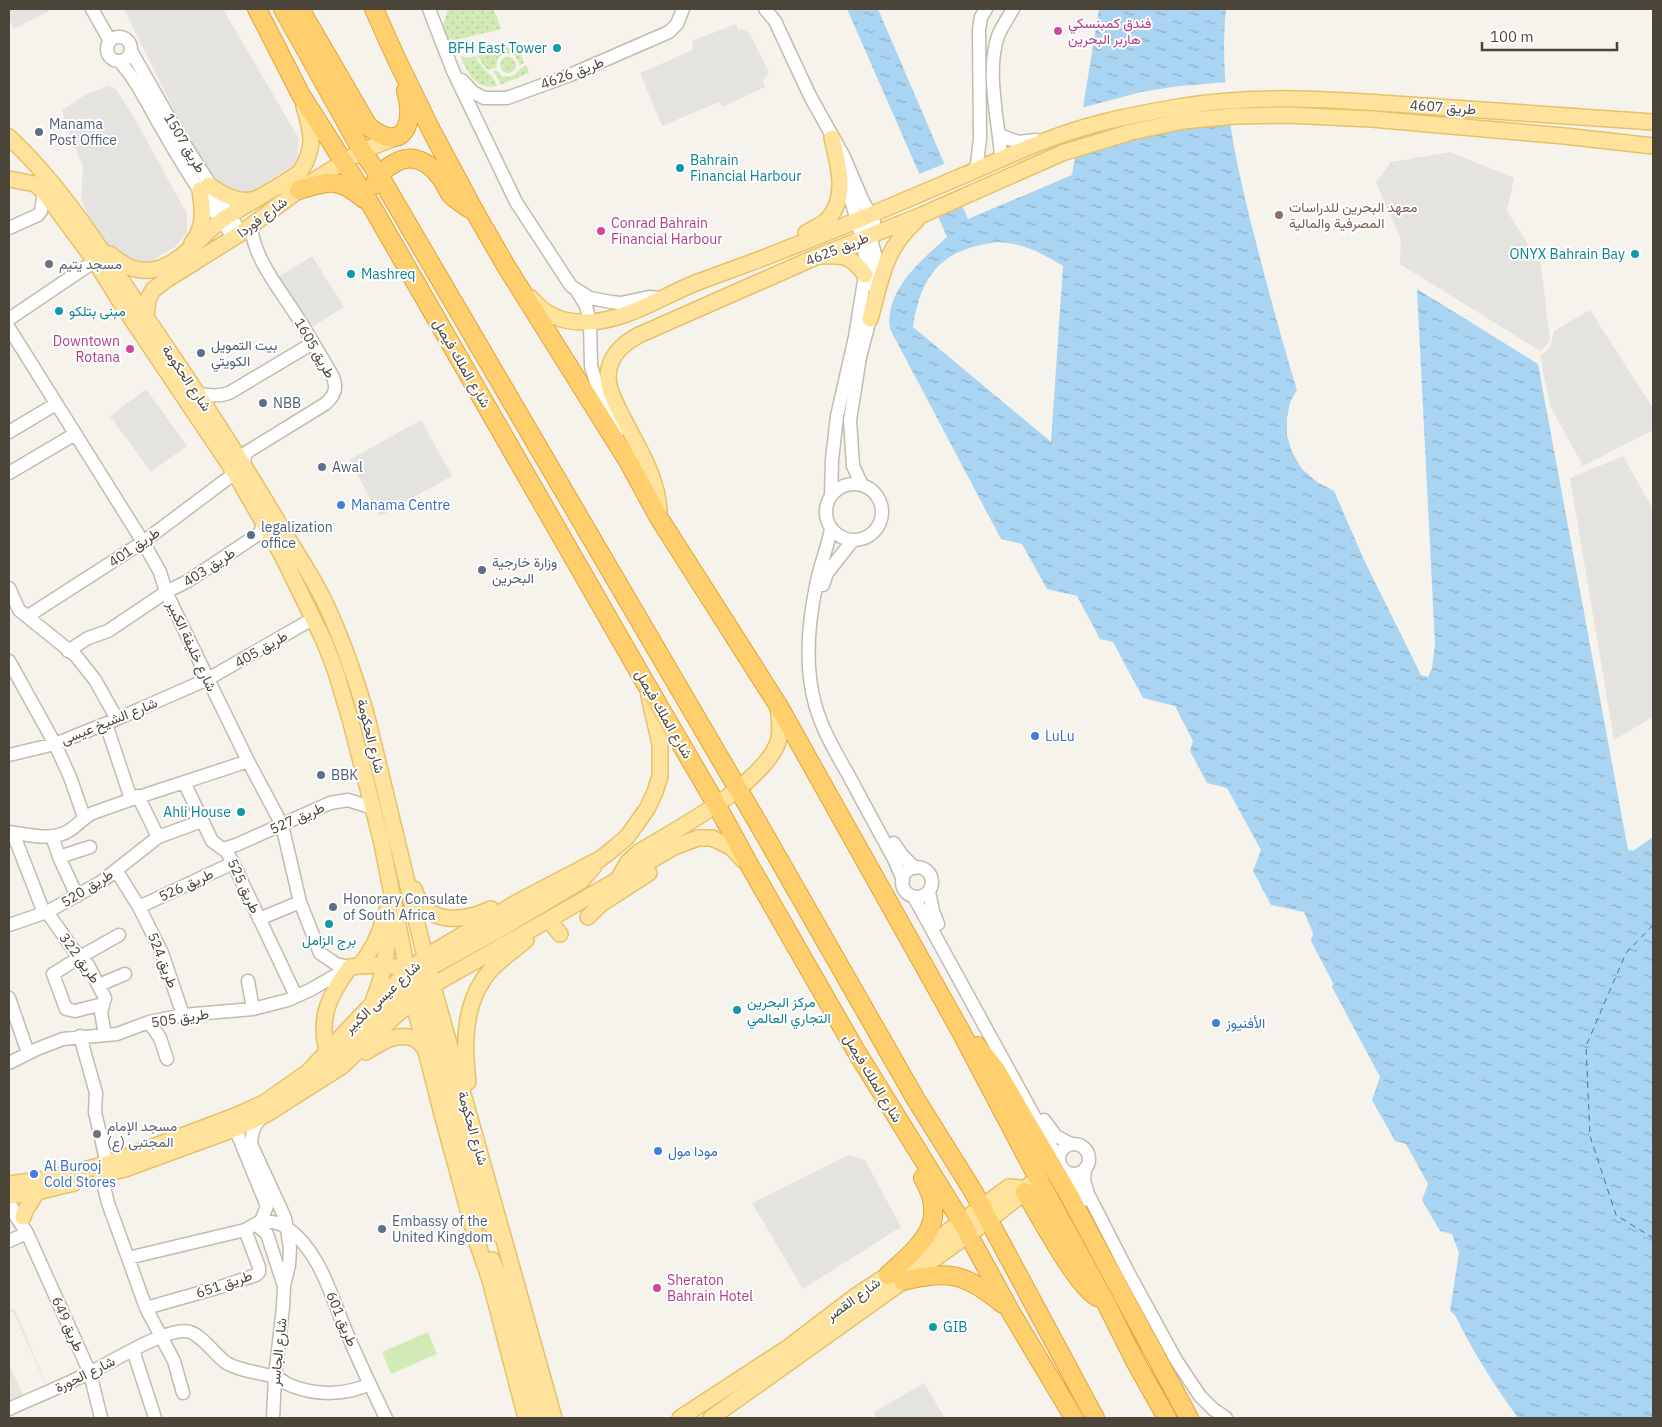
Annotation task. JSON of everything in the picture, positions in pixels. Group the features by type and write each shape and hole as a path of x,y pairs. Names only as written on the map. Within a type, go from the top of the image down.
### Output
{"highway":[{"name":"شارع الملك فيصل","path":"257,9 302,95 371,205 856,1051 965,1227 1009,1309 1074,1418"},
{"name":"شارع الملك فيصل","path":"282,9 362,151 379,175 738,789 915,1098 985,1213 1095,1418"},
{"path":"300,9 368,126 378,134 393,138 399,136 410,121 408,94 396,58"},
{"path":"374,9 396,58 476,214 506,266 628,461 659,518 778,705 960,1030 1167,1418"},
{"path":"371,205 372,190 379,175 388,166 409,158 418,159 428,164 440,176 452,195 476,214"},
{"path":"294,184 336,183 351,188 371,205"},
{"path":"960,1030 978,1047 996,1070 1069,1195 1189,1418"},
{"path":"856,1051 880,1105 931,1192 932,1222 922,1243 895,1278"},
{"path":"1025,1192 1077,1277 1092,1295 1106,1303"},
{"path":"895,1278 952,1275 971,1281 1009,1309"}],"main road":[{"path":"294,184 307,161 312,145 311,132 302,95"},
{"name":"طريق 4607","path":"1234,109 1288,99 1347,101 1653,122"},
{"name":"طريق 4625","path":"506,266 536,305 550,315 572,322 590,322 619,317 696,283 864,218 1057,136 1075,130 1180,107 1234,109"},
{"name":"طريق 4607","path":"1234,109 1649,146"},
{"name":"طريق 4625","path":"659,518 659,503 653,480 614,399 609,384 609,371 614,356 623,345 639,335 816,257 962,198 1062,153 1140,130 1234,109"},
{"name":"شارع فوردا","path":"100,246 124,266 137,270 152,270 162,267 183,255 225,219 258,198 294,184 345,161 362,151 399,136"},
{"name":"شارع الحكومة","path":"9,137 43,171 100,246 197,393 240,469 262,519 314,618 335,669 350,719 417,985 426,1051 442,1114 476,1239 490,1280 525,1417"},
{"path":"787,249 829,218 836,207 840,186 839,167 832,138"},
{"name":"شارع الحكومة","path":"9,179 35,184 44,192 95,261 123,306 240,469 322,597 340,638 366,713 427,963"},
{"name":"شارع فوردا","path":"146,316 148,299 153,290 242,232 294,184"},
{"path":"183,255 196,239 201,226 205,187 240,200 248,201 258,198"},
{"path":"870,319 888,255 900,236 927,212"},
{"path":"816,257 844,257 855,262 865,275"},
{"name":"شارع عيسى الكبير","path":"427,963 516,903 534,901 549,892 600,859 627,837 648,809 660,776 660,744 646,684"},
{"name":"شارع عيسى الكبير","path":"618,880 628,862 639,852 738,789 759,770 778,742 780,733 778,705"},
{"path":"395,835 416,896 433,914 446,918 463,918 477,915 495,907 516,903"},
{"name":"شارع عيسى الكبير","path":"10,1192 37,1192 104,1170 264,1103 308,1072 373,1003 417,985 545,922 685,841 698,838 712,838 731,847 751,868"},
{"path":"588,917 602,904 648,874 674,847"},
{"path":"327,1051 337,993 355,966 370,953 378,939 387,908 390,882"},
{"path":"549,892 562,912"},
{"path":"320,1079 336,1057 417,985 427,963 534,901 545,922 560,934"},
{"path":"373,1003 386,965 389,931 387,908"},
{"path":"471,1121 465,1057 466,1034 476,992 483,979 545,922"},
{"path":"355,966 386,965 417,985 480,1208 491,1225 504,1238"},
{"name":"شارع الحكومة","path":"417,985 471,1121 554,1418"},
{"name":"شارع عيسى الكبير","path":"10,1192 47,1179 104,1170 125,1169 237,1128 267,1114 341,1067 417,985"},
{"path":"341,1067 386,1040 403,1036 416,1039 426,1051"},
{"path":"1025,1192 1030,1186 1032,1164"},
{"name":"شارع القصر","path":"711,1418 895,1278 985,1213 1009,1187 1020,1188 1025,1192"},
{"path":"23,1217 37,1192"},
{"path":"476,1239 492,1260 504,1287 540,1418"},
{"name":"شارع القصر","path":"681,1418 789,1347 857,1296 895,1278"},
{"path":"546,1389 560,1418"}],"street":[{"path":"94,9 111,40"},
{"name":"طريق 4626","path":"429,9 454,71 516,202 586,306 590,322 591,366 597,386 628,461"},
{"name":"طريق 4626","path":"454,71 473,92 484,98 507,98 570,75 669,32 677,24 683,9"},
{"path":"765,9 776,21 810,96 832,138 864,218 866,237 865,275 855,337 837,416 832,460 831,496 826,509 826,516 831,528 841,537 860,540 876,530 882,517 882,510 878,497 874,492 862,485 848,485 831,496"},
{"path":"977,164 980,138 980,30 981,17 986,9"},
{"path":"1000,155 999,134 994,106 997,38 1013,9"},
{"path":"980,30 1000,31"},
{"path":"117,37 124,38 129,44 131,51 125,60 119,61 112,59 108,55 107,47 111,40 117,37"},
{"name":"طريق 1507","path":"131,51 205,187 225,219 242,232"},
{"name":"طريق 1507","path":"119,61 137,84 158,122 205,187"},
{"path":"959,177 977,164 1036,140 1061,130 1075,130"},
{"path":"999,134 1018,142 1036,140"},
{"path":"9,228 38,215 41,211 44,192"},
{"path":"864,218 878,226 889,228"},
{"name":"طريق 1605","path":"240,469 245,456 251,450 325,404 333,396 336,382 275,284 252,239 242,232"},
{"path":"862,485 854,466 850,420 860,357 870,319 876,264 866,237"},
{"path":"9,319 95,261"},
{"path":"577,291 590,298 621,303 649,297 662,298"},
{"name":"شارع خليفة الكبير","path":"9,328 160,572 166,592 248,761 282,825 300,902 320,953 336,964 355,966"},
{"path":"197,393 213,396 229,394 313,343"},
{"path":"9,432 56,404"},
{"path":"9,473 75,434"},
{"name":"طريق 401","path":"28,616 143,542 240,469"},
{"name":"طريق 403","path":"68,651 88,638 108,630 166,592 188,581 257,535 261,531 262,519"},
{"path":"831,528 817,579 809,646 810,684 814,704 829,739 894,859 906,892 914,897 1051,1147 1059,1157 1060,1166 1069,1174 1162,1347 1196,1400 1216,1418"},
{"path":"853,540 827,573 821,591 815,647 817,684 827,719 835,736 898,850 915,868"},
{"path":"9,588 19,610 76,656 95,680 112,722 134,797 158,837"},
{"name":"طريق 405","path":"208,679 314,618"},
{"path":"9,661 55,744 70,776 84,817"},
{"name":"شارع الشيخ عيسى","path":"9,755 55,744 112,722 208,679"},
{"path":"11,833 52,836 63,834 75,827 84,817 134,797 248,761"},
{"name":"طريق 525","path":"184,782 212,841 223,849 233,863 296,996"},
{"name":"طريق 527","path":"223,849 330,803 348,800 373,808"},
{"name":"طريق 520","path":"9,925 46,913 102,882 158,837 202,821"},
{"name":"طريق 322","path":"11,833 46,913 88,965 99,985 105,998 101,1012 105,1036"},
{"path":"52,836 77,896"},
{"path":"60,856 90,847"},
{"name":"طريق 526","path":"139,907 233,863"},
{"path":"903,880 907,872 915,868 924,869 930,875 932,884 929,892 933,912 940,930 1016,1071 1049,1128 1056,1136 1071,1144 1083,1147 1088,1154 1089,1162 1085,1170 1084,1180 1088,1194 1128,1272 1176,1360 1200,1396 1213,1409 1226,1418"},
{"name":"طريق 524","path":"116,870 139,907 162,953 183,1015"},
{"path":"914,897 922,896 929,892"},
{"path":"259,919 300,902"},
{"path":"103,1004 75,1011 66,1009 53,974 119,935"},
{"name":"طريق 505","path":"9,1063 63,1039 80,1036 105,1036 127,1031 149,1022 183,1015 253,1009 288,1000 355,966"},
{"path":"99,985 125,974"},
{"path":"248,981 253,1009"},
{"path":"9,998 28,1053"},
{"path":"149,1022 160,1038 167,1058"},
{"path":"80,1036 96,1093 95,1112 108,1203 146,1308 174,1361 183,1393"},
{"path":"249,1110 240,1117 237,1128 239,1138 267,1206 255,1225"},
{"path":"267,1114 256,1124 252,1133 251,1144 282,1212 286,1227 290,1248 289,1265 284,1286"},
{"path":"1059,1157 1063,1149 1071,1144"},
{"path":"1069,1174 1078,1174 1085,1170"},
{"name":"طريق 649","path":"10,1192 23,1217 26,1233"},
{"name":"طريق 649","path":"10,1192 17,1218 26,1233 90,1373 101,1418"},
{"path":"128,1258 255,1225 275,1222 286,1227"},
{"path":"255,1225 267,1234 284,1286"},
{"name":"طريق 651","path":"146,1308 256,1275 259,1272 259,1267 255,1225"},
{"name":"طريق 601","path":"286,1227 299,1239 314,1259 386,1418"},
{"path":"9,1241 26,1233"},
{"name":"شارع الجاسر","path":"273,1418 284,1286"},
{"name":"شارع الحورة","path":"11,1412 160,1337 180,1332 190,1331 226,1363 275,1377"},
{"path":"133,1350 155,1418"},
{"path":"275,1377 291,1386 324,1393 357,1390 370,1384"}],"shaded area":[{"path":"9,9 53,9 14,29 9,18"},
{"path":"124,9 223,9 299,139 297,159 292,166 247,195 228,194 195,153"},
{"path":"736,24 738,31 743,29 750,34 769,72 763,80 765,87 722,107 719,102 662,126 640,73 693,50 692,41"},
{"path":"108,86 116,89 136,121 187,214 187,233 175,247 146,264 109,255 81,200 83,167 62,110 85,95"},
{"path":"1450,152 1514,178 1507,211 1541,264 1550,341 1540,351 1400,264 1401,240 1376,182 1391,162"},
{"path":"312,256 344,307 307,330 275,279"},
{"path":"1590,310 1653,408 1653,430 1583,466 1550,406 1540,356 1550,347 1554,331"},
{"path":"146,389 187,446 151,472 110,416"},
{"path":"421,420 452,476 380,516 349,460"},
{"path":"1623,456 1653,509 1653,717 1614,740 1570,478"},
{"path":"848,1155 865,1160 901,1227 803,1289 752,1203"},
{"path":"14,1308 48,1389 9,1406 9,1363 23,1396 29,1396 47,1388 13,1311 9,1313"},
{"path":"924,1383 945,1418 876,1418 874,1412"}],"green space":[{"path":"448,9 493,9 502,29 455,40 448,39 443,25"},
{"path":"503,45 521,55 524,63 520,65 515,56 505,53 498,58 496,68 488,70 478,56"},
{"path":"460,56 468,58 476,56 481,66 493,77 497,86 489,87 477,82 469,74"},
{"path":"505,57 511,57 516,62 514,71 505,73 500,68 500,62"},
{"path":"526,65 529,73 500,85 498,78 493,72 496,70 502,76 509,77"},
{"path":"428,1332 437,1354 391,1374 382,1352"}],"water":[{"path":"847,9 878,9 968,219 1072,175 1099,9 1226,9 1224,60 1232,136 1265,278 1297,390 1290,402 1287,418 1287,435 1292,452 1302,469 1317,482 1334,491 1365,562 1421,675 1428,677 1432,668 1435,644 1417,289 1538,364 1628,850 1633,851 1653,837 1653,1418 1518,1418 1484,1368 1455,1315 1450,1311 1459,1253 1452,1234 1440,1231 1422,1200 1428,1184 1406,1144 1395,1141 1372,1100 1380,1077 1332,987 1333,983 1311,941 1313,933 1304,912 1271,905 1253,871 1261,850 1227,788 1207,783 1190,751 1193,741 1175,706 1143,698 1113,642 1100,639 1077,596 1047,589 1022,544 1001,539 890,329 893,301 899,289 916,266 947,237","holes":["999,242 1032,250 1063,266 1051,442 913,327 922,292 938,266 949,257 963,250"]}],"pier":[{"path":"1227,82 1231,122 1187,127 1118,141 1073,156 1081,108 1141,92 1179,86"},
{"path":"946,163 964,205 936,217 917,175"}],"ferry route":[{"path":"1653,925 1626,953 1586,1046 1590,1136 1616,1215 1653,1238"}],"place":[{"name":"فندق كمبنسكي هاربر البحرين","path":"1058,31"},
{"name":"BFH East Tower","path":"557,48"},
{"name":"Manama Post Office","path":"39,132"},
{"name":"Bahrain Financial Harbour","path":"680,168"},
{"name":"معهد البحرين للدراسات المصرفية والمالية","path":"1279,215"},
{"name":"Conrad Bahrain Financial Harbour","path":"601,231"},
{"name":"ONYX Bahrain Bay","path":"1635,254"},
{"name":"مسجد يتيم","path":"49,264"},
{"name":"Mashreq","path":"351,274"},
{"name":"مبنى بتلكو","path":"59,311"},
{"name":"Downtown Rotana","path":"130,349"},
{"name":"بيت التمويل الكويتي","path":"201,353"},
{"name":"NBB","path":"263,403"},
{"name":"Awal","path":"322,467"},
{"name":"Manama Centre","path":"341,505"},
{"name":"legalization office","path":"251,535"},
{"name":"وزارة خارجية البحرين","path":"482,570"},
{"name":"LuLu","path":"1035,736"},
{"name":"BBK","path":"321,775"},
{"name":"Ahli House","path":"241,812"},
{"name":"Honorary Consulate of South Africa","path":"333,907"},
{"name":"برج الزامل","path":"329,924"},
{"name":"مركز البحرين التجاري العالمي","path":"737,1010"},
{"name":"الأفنيوز","path":"1216,1023"},
{"name":"مسجد الإمام المجتبى (ع)","path":"97,1134"},
{"name":"مودا مول","path":"658,1151"},
{"name":"Al Burooj Cold Stores","path":"34,1174"},
{"name":"Embassy of the United Kingdom","path":"382,1229"},
{"name":"Sheraton Bahrain Hotel","path":"657,1288"},
{"name":"GIB","path":"933,1327"}]}
